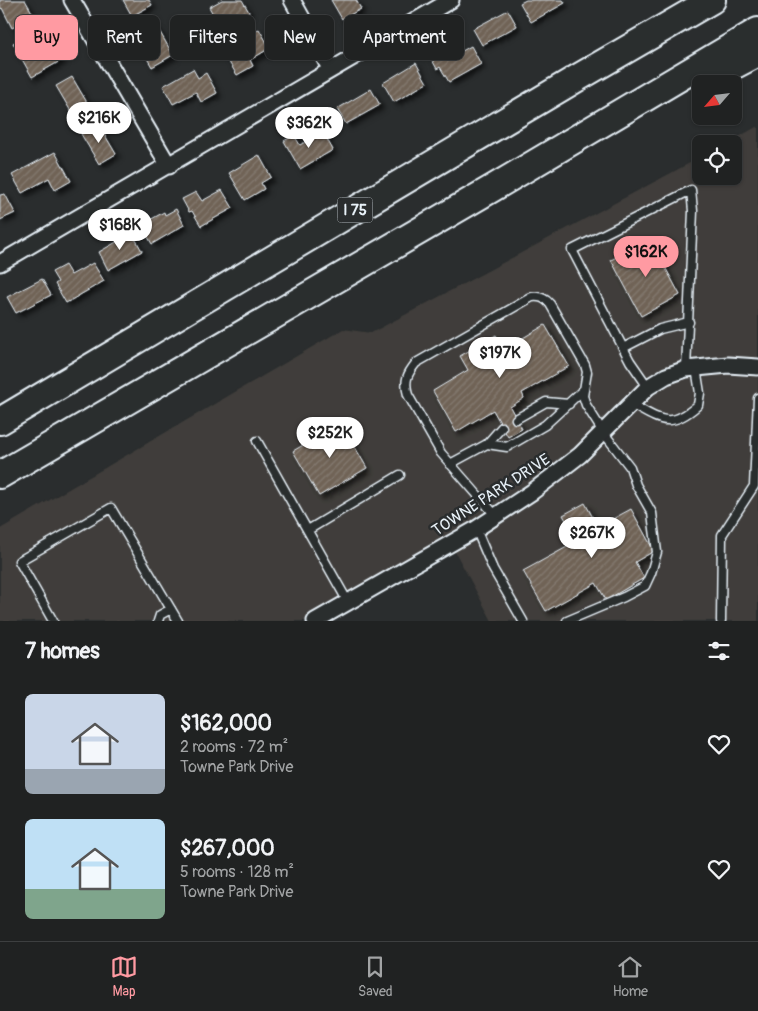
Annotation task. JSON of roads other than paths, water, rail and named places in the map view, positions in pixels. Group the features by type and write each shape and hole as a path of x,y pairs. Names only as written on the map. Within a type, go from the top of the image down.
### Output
{"highway":[{"path":"579,77 692,0"},
{"name":"I 75","path":"0,421 712,0"},
{"path":"0,475 493,188 758,31"},
{"path":"493,188 622,126 758,53"}],"street":[{"path":"72,0 169,166"},
{"path":"292,0 331,70"},
{"path":"0,263 451,0"},
{"name":"TOWNE PARK DRIVE","path":"315,621 476,529 532,492 580,455 648,387 666,376 691,368 728,365 758,367"}],"lane":[{"path":"630,404 658,419 672,421 686,415 698,405 700,393 691,368 688,322 693,211 691,190 572,250 630,361 648,387"},
{"path":"496,516 441,453 408,395 406,377 416,363 532,297 539,296 546,299 550,304 585,365 587,372 583,396 586,405 603,432 630,467 636,485 652,513 657,552 645,586 567,621"},
{"path":"623,348 660,329 688,322"},
{"path":"487,444 507,447 545,425 583,390"},
{"path":"721,621 722,535 754,486 758,398"},
{"path":"516,419 546,402 569,404"},
{"path":"450,464 487,444 502,427"},
{"path":"257,441 348,602"},
{"path":"308,530 400,475"},
{"path":"53,621 19,562 111,508 178,621"},
{"path":"476,529 493,569 523,621"},
{"path":"158,621 160,616 171,609"}]}
